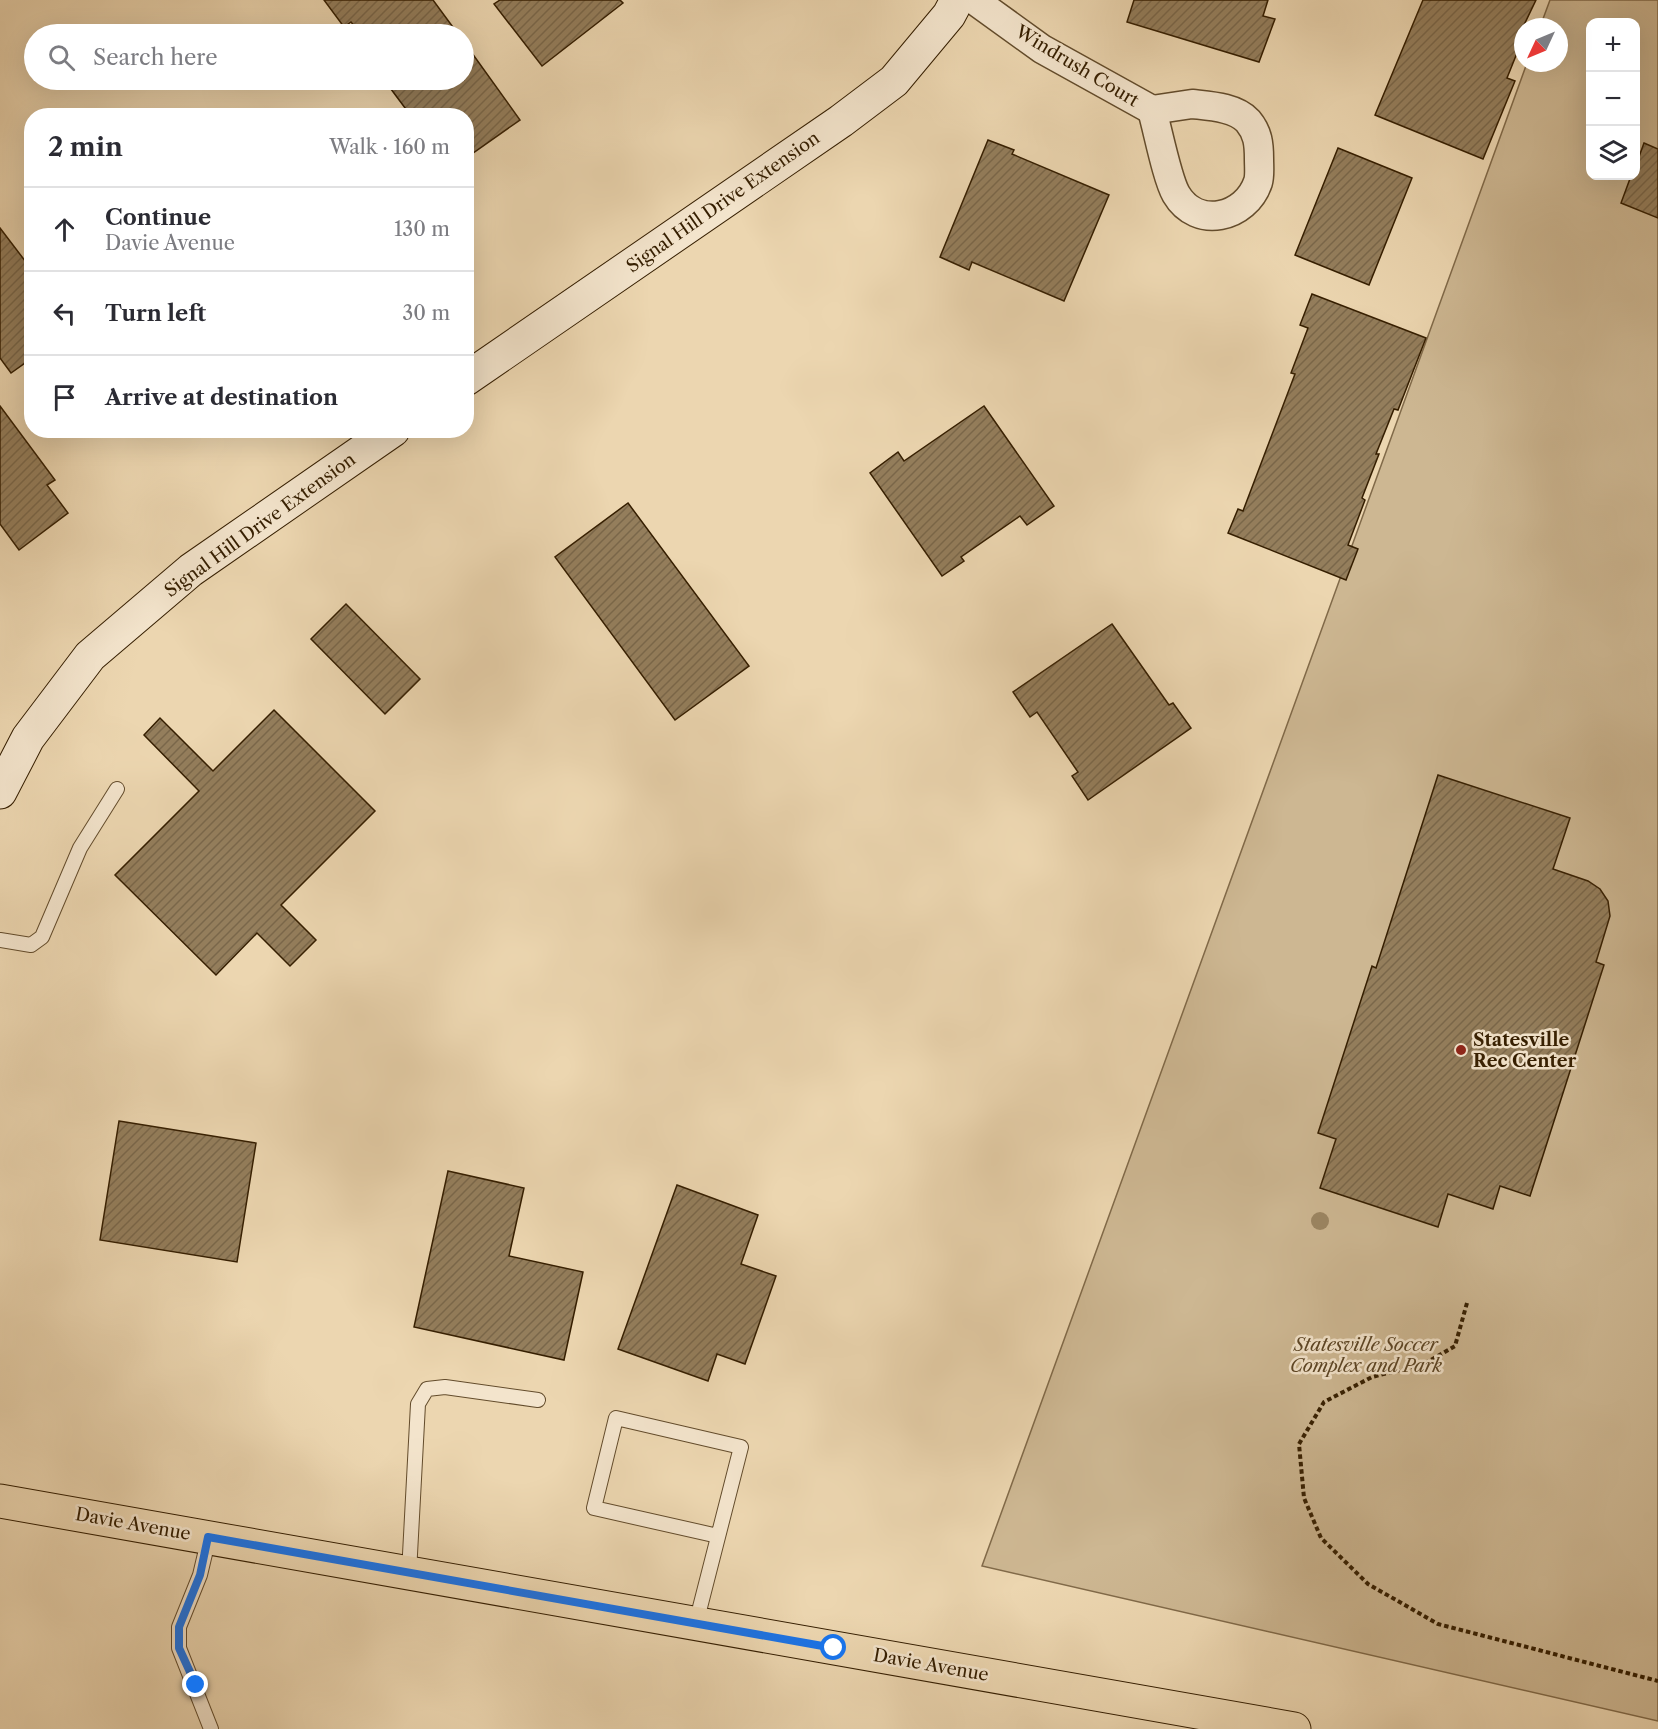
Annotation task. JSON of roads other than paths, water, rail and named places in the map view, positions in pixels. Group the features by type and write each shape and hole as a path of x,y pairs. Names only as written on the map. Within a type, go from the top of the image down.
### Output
{"main road":[{"name":"Davie Avenue","path":"0,1500 1294,1729"}],"street":[{"name":"Signal Hill Drive Extension","path":"474,374 821,135 894,81 949,15 957,0"},
{"name":"Windrush Court","path":"974,0 1042,49 1152,110"},
{"name":"Signal Hill Drive Extension","path":"0,792 28,738 90,656 191,570 381,438"}],"lane":[{"path":"0,940 31,945 42,937 80,848 117,789"},
{"path":"409,1573 418,1404 427,1389 445,1387 538,1400"},
{"path":"696,1623 741,1447 616,1419 594,1508 718,1536"},
{"path":"208,1537 200,1575 179,1627 179,1648 212,1729"}],"place":[{"name":"Statesville Rec Center","path":"1461,1050"}],"park label":[{"name":"Statesville Soccer Complex and Park","path":"1366,1355"}]}
